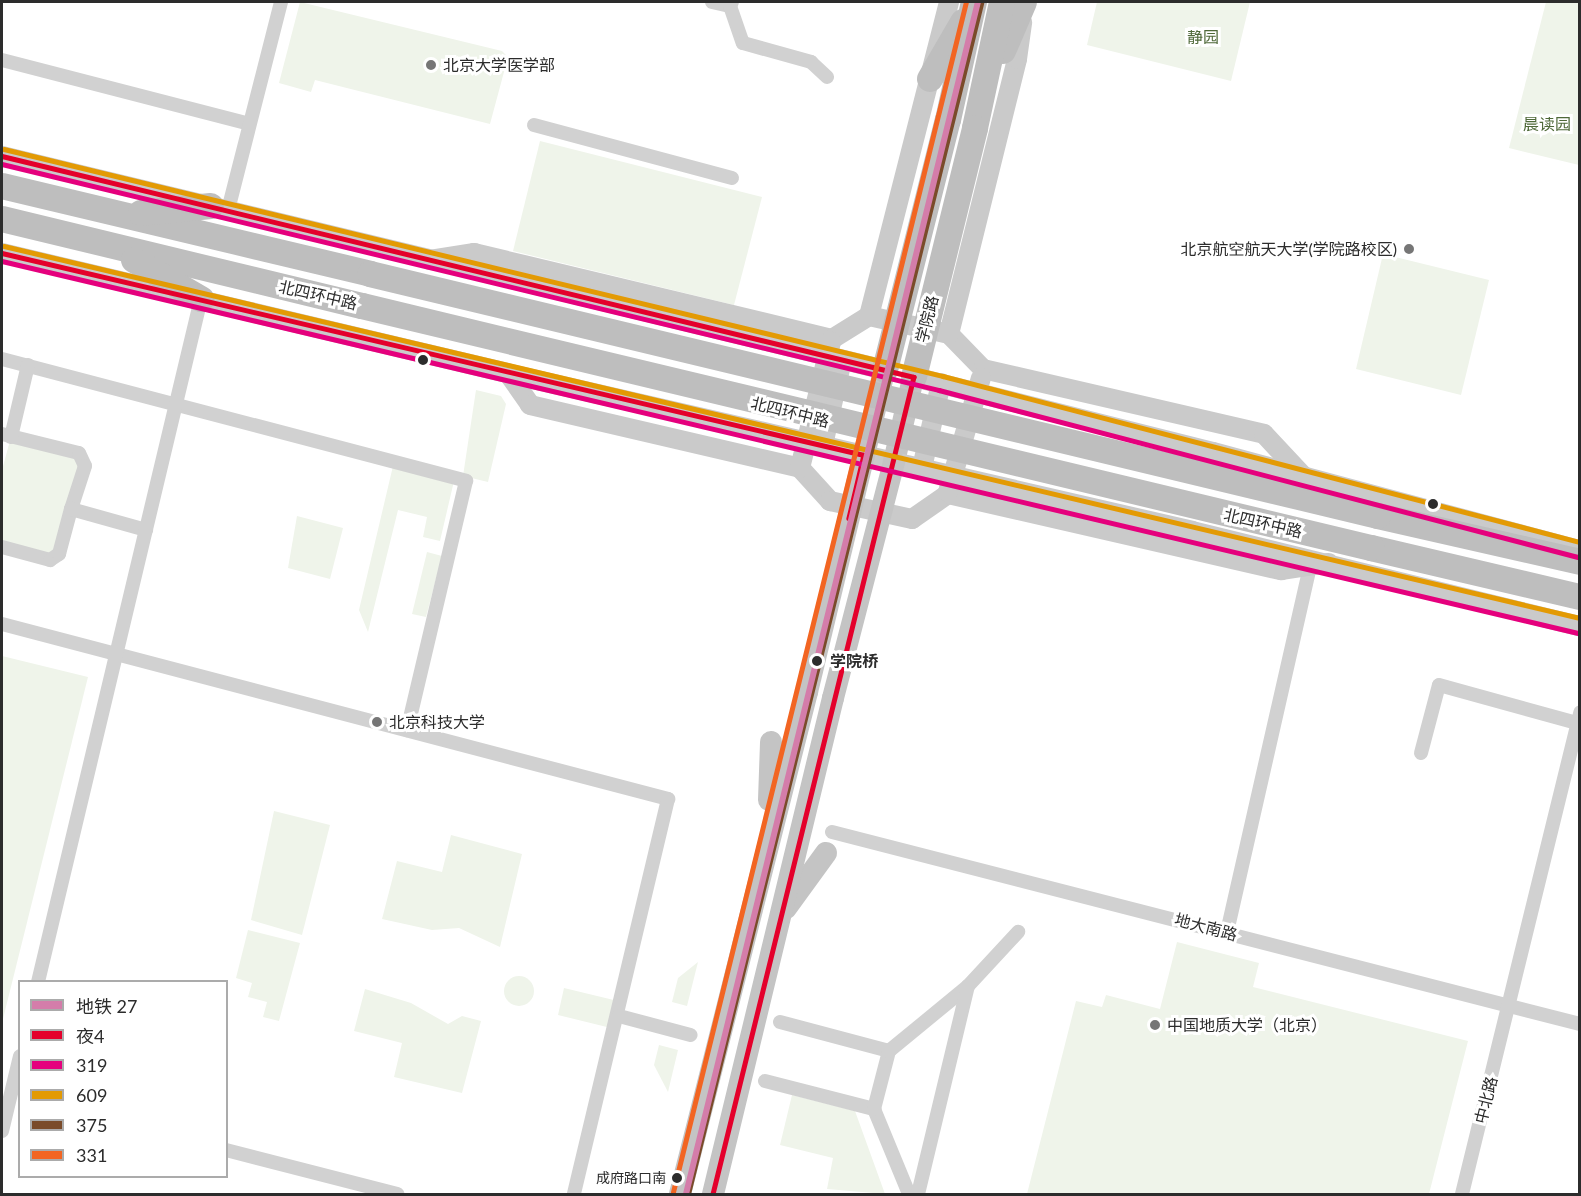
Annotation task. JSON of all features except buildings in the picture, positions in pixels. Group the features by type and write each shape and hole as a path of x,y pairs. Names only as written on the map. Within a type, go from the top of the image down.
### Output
{"highway":[{"name":"学院路","path":"885,370 948,120 965,2"},
{"path":"930,78 965,2"},
{"name":"学院路","path":"914,377 984,95 1002,2"},
{"path":"984,95 1024,2"},
{"name":"北四环中路","path":"2,186 119,216 1378,516 1580,562"},
{"path":"119,216 220,208"},
{"name":"北四环中路","path":"2,219 1580,597"},
{"path":"110,246 201,299"}],"main road":[{"name":"学院路","path":"680,1194 807,692 885,370"},
{"name":"学院路","path":"713,1194 832,698 914,377"},
{"path":"768,841 771,742"},
{"path":"779,916 829,843"}],"street":[{"path":"220,208 249,124 281,2"},
{"path":"712,2 731,4 743,43 811,62 827,77"},
{"name":"学院路","path":"949,334 1017,59 1024,2"},
{"path":"2,60 249,124"},
{"path":"800,468 832,339 869,316 930,78"},
{"path":"534,125 732,178"},
{"path":"2,156 941,383 1213,452 1580,550"},
{"name":"北四环中路","path":"2,253 541,381 1192,531 1319,564 1580,626"},
{"path":"430,260 474,253 832,339"},
{"path":"38,980 201,299"},
{"path":"869,316 949,334 983,369 1264,434 1305,478"},
{"path":"2,359 177,403 466,481 407,730"},
{"path":"823,445 842,360"},
{"path":"2,547 50,560 59,554 85,466 79,453 6,435 28,365"},
{"path":"508,373 530,405 800,468 830,501 912,519 948,494 983,369"},
{"path":"921,468 941,383"},
{"path":"948,494 1281,570 1319,564 1227,932"},
{"path":"71,510 146,530"},
{"path":"2,624 118,652 668,799 619,1016 574,1194"},
{"path":"1421,753 1439,686 1578,718"},
{"name":"中北路","path":"1462,1194 1510,1006 1578,718"},
{"name":"地大南路","path":"829,843 1227,932 1580,1024"},
{"path":"909,1194 874,1109 889,1051 968,986 1018,932"},
{"path":"918,1194 968,986"},
{"path":"619,1016 691,1035"},
{"path":"780,1022 889,1051"},
{"path":"2,1131 18,1063"},
{"path":"765,1081 874,1109"},
{"path":"228,1151 397,1194"}],"green space":[{"path":"300,2 502,51 508,57 490,124 315,80 311,92 279,83"},
{"name":"静园","path":"1097,2 1250,2 1231,81 1087,45"},
{"name":"晨读园","path":"1546,2 1579,2 1579,165 1509,148"},
{"path":"540,141 762,197 734,305 513,251"},
{"path":"1383,254 1489,280 1461,395 1356,369"},
{"path":"476,390 501,396 506,404 488,482 463,476"},
{"path":"11,437 79,453 85,466 59,554 2,547 2,470"},
{"path":"393,466 454,481 440,541 423,537 427,517 398,510 368,632 359,610"},
{"path":"297,516 343,528 330,579 288,568"},
{"path":"427,552 442,556 426,617 412,614"},
{"path":"2,656 88,677 2,1023"},
{"path":"274,811 330,825 302,935 251,920"},
{"path":"451,835 522,854 500,947 459,928 432,930 382,919 397,861 442,872"},
{"path":"248,930 300,943 279,1021 263,1017 267,1002 248,997 252,983 236,978"},
{"path":"1177,942 1259,963 1253,987 1468,1041 1429,1194 1027,1194 1076,1001 1102,1007 1106,995 1160,1009"},
{"path":"698,962 687,1006 672,1002 678,978"},
{"path":"519,976 525,977 533,985 533,997 525,1005 519,1006 513,1005 505,997 504,991 505,985 513,977"},
{"path":"564,988 622,1002 615,1029 558,1015"},
{"path":"365,989 411,1003 448,1024 462,1016 481,1021 462,1093 394,1077 402,1043 354,1031"},
{"path":"659,1045 678,1050 668,1092 654,1065"},
{"path":"792,1095 855,1111 885,1194 827,1189 833,1158 780,1145"}],"metro line":[{"name":"27","path":"686,1194 978,2"}],"transit line":[{"name":"331","path":"673,1192 966,2"},
{"name":"375","path":"688,1194 981,4"},
{"name":"609","path":"4,149 943,376 1580,542"},
{"name":"夜4","path":"2,156 914,377 713,1194"},
{"name":"319","path":"2,164 939,390 1578,557"},
{"name":"609","path":"4,246 1580,618"},
{"name":"夜4","path":"2,253 864,455 849,518"},
{"name":"319","path":"2,261 1578,633"}],"place":[{"name":"北京大学医学部","path":"431,65"},
{"name":"北京航空航天大学(学院路校区)","path":"1409,249"},
{"name":"学院桥","path":"817,661"},
{"name":"北京科技大学","path":"377,722"},
{"name":"中国地质大学（北京）","path":"1155,1025"},
{"name":"成府路口南","path":"677,1178"}]}
